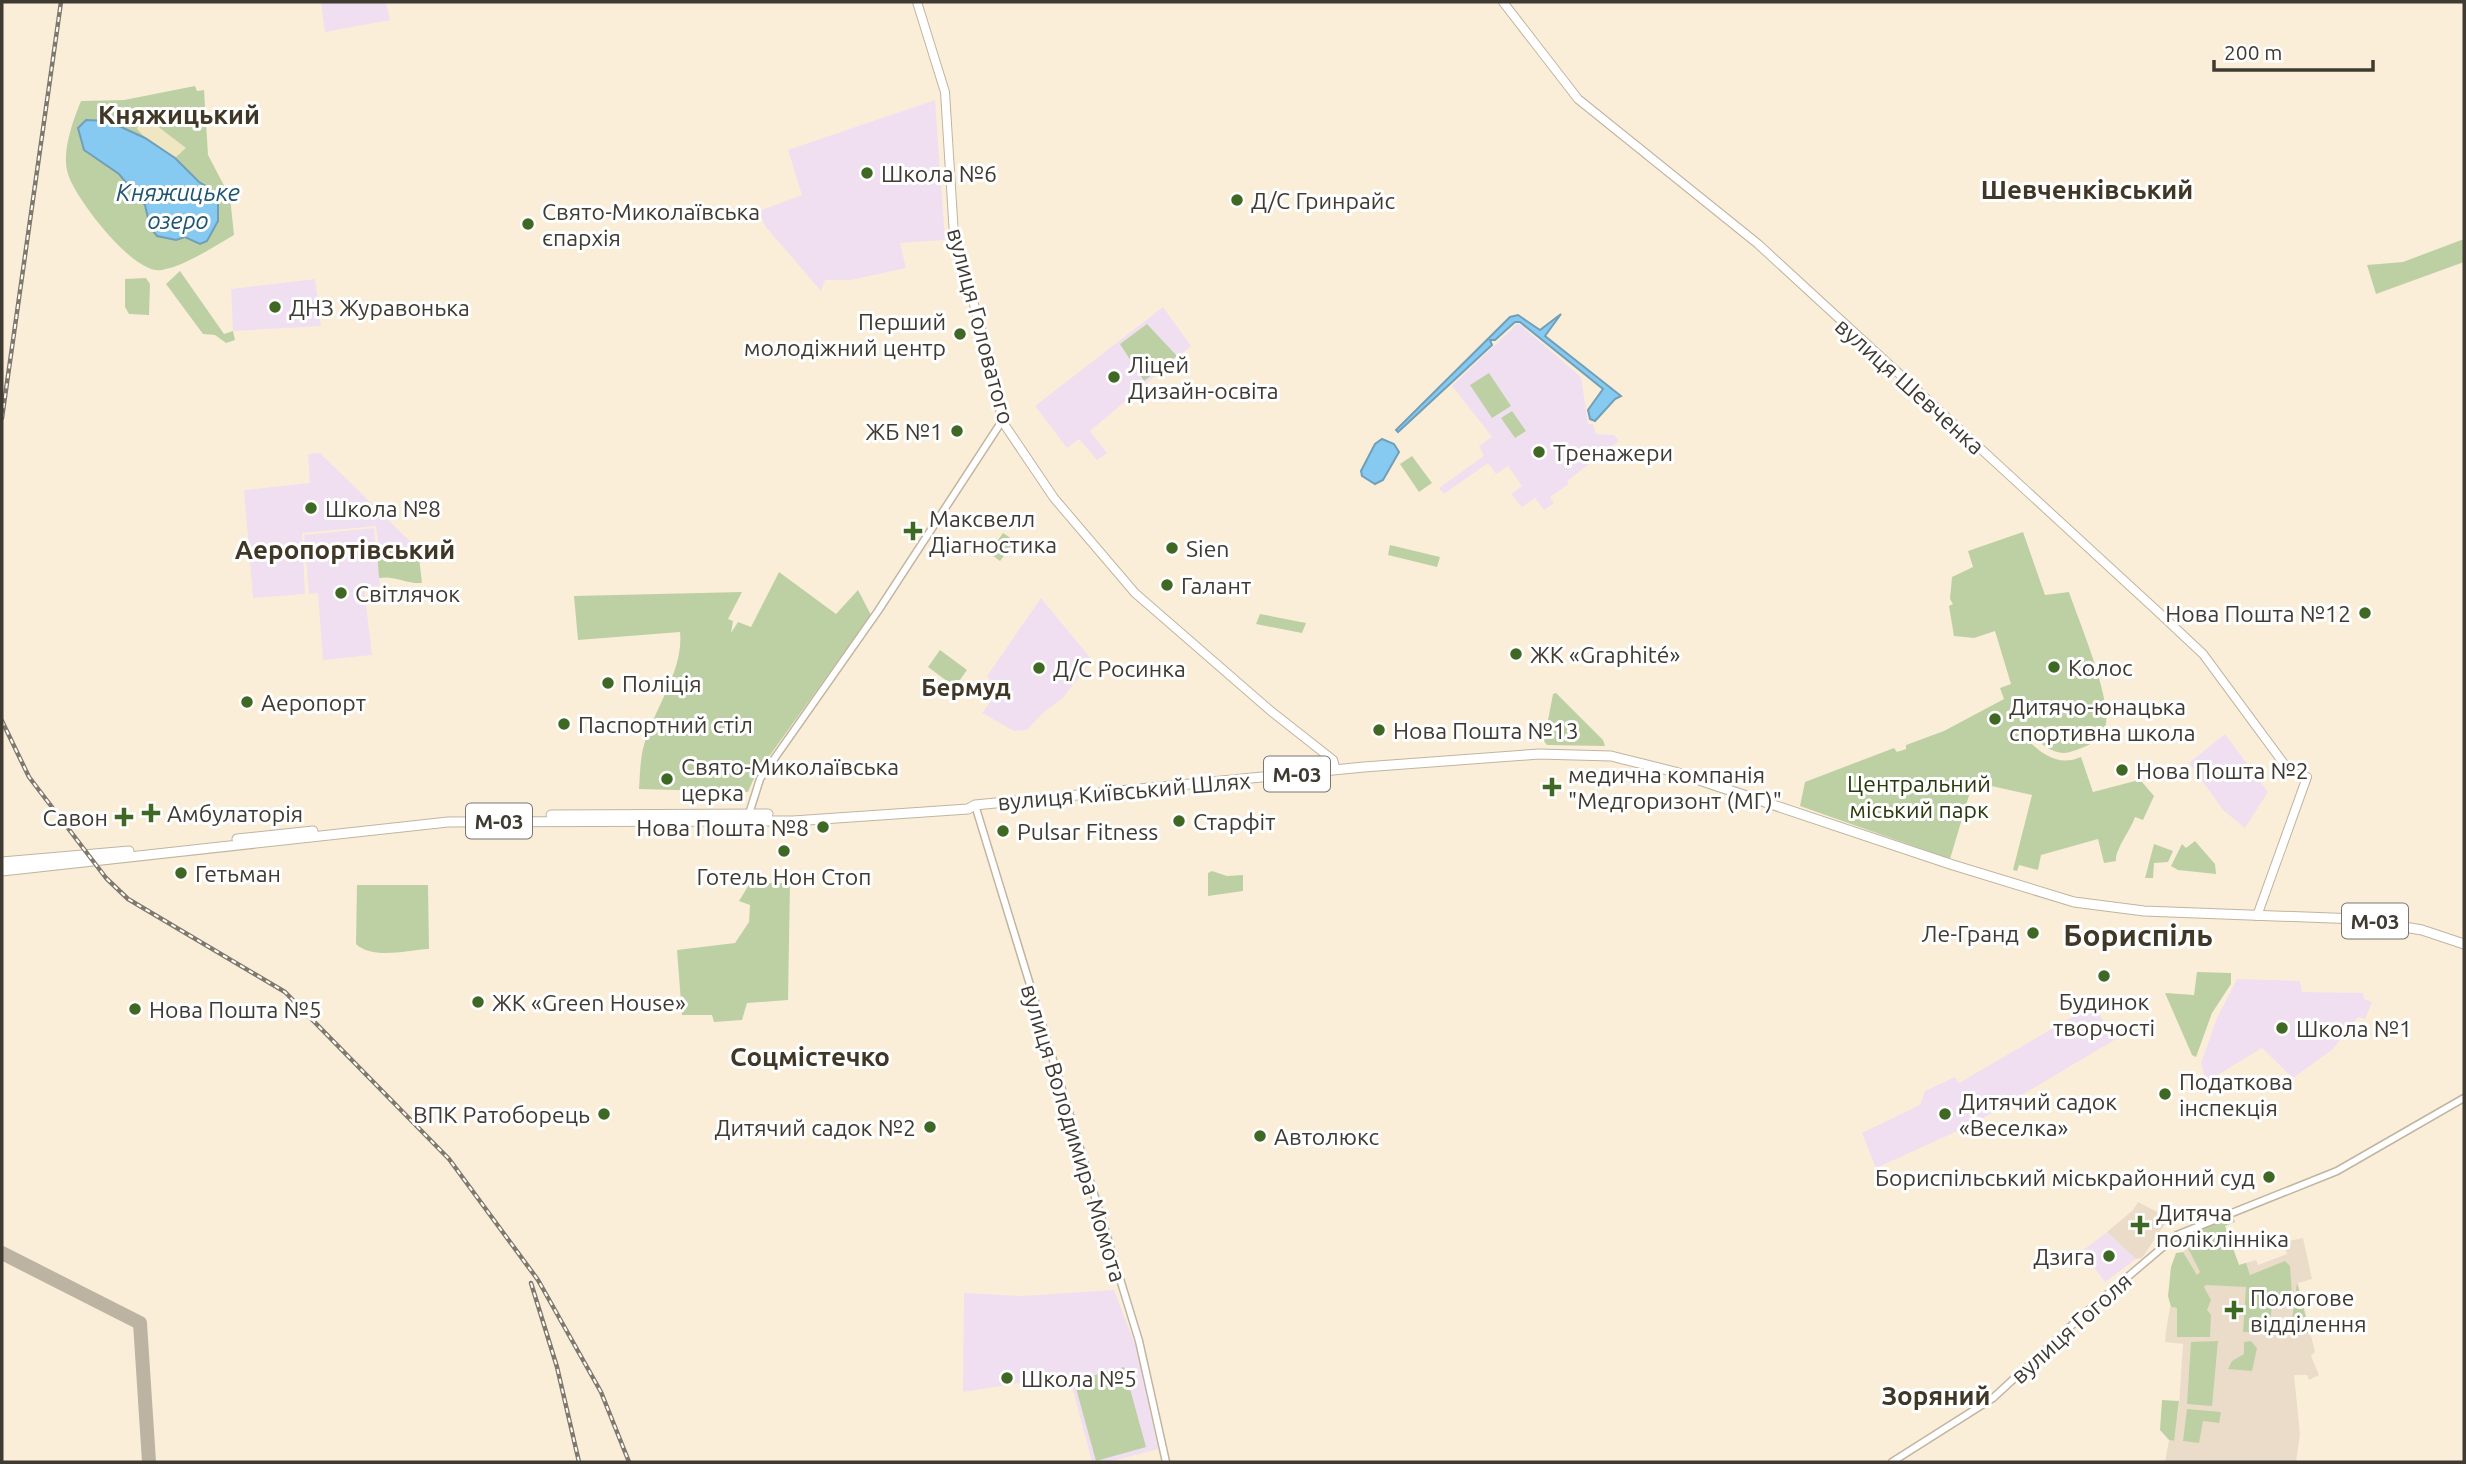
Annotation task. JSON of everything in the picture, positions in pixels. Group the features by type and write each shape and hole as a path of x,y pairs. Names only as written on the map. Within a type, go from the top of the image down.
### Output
{"highway":[{"name":"вулиця Київський Шлях","path":"2,862 448,817 793,816 968,802 975,805 1336,770 1539,754 1611,756 1704,781 1953,865 2074,902 2110,908 2379,922 2464,944"},
{"name":"вулиця Київський Шлях","path":"2,871 449,822 748,816"}],"main road":[{"name":"вулиця Головатого","path":"916,2 946,92 954,235 995,377 1002,421 1054,498 1135,593 1272,712 1333,760 1336,770"},
{"name":"вулиця Шевченка","path":"1503,2 1578,99 1758,244 2155,609 2203,654 2290,772 2307,778 2256,916"}],"street":[{"path":"748,816 760,779 872,619 1002,421"},
{"name":"вулиця Володимира Момота","path":"975,805 1139,1341 1166,1462"},
{"name":"вулиця Гоголя","path":"1892,1462 1993,1398 2084,1314 2177,1236 2337,1171 2464,1098"}],"shaded area":[{"path":"321,2 386,2 390,20 325,32"},
{"name":"Школа №6","path":"935,100 945,240 900,243 906,268 851,280 825,280 821,291 765,226 759,211 802,195 788,150"},
{"name":"ДНЗ Журавонька","path":"315,279 321,326 233,331 231,289"},
{"name":"Ліцей Дизайн-освіта","path":"1163,307 1191,346 1090,431 1107,453 1097,460 1079,439 1067,448 1035,406"},
{"path":"1518,323 1581,377 1588,424 1593,424 1596,434 1614,435 1619,441 1567,481 1569,484 1550,497 1554,503 1544,510 1535,498 1522,507 1511,494 1522,486 1508,466 1496,474 1488,463 1444,494 1439,488 1484,456 1479,446 1492,437 1452,386"},
{"name":"Школа №8","path":"320,453 418,549 379,552 376,526 302,533 305,594 253,598 244,490 310,483 308,454"},
{"name":"Світлячок","path":"374,528 380,586 364,587 372,655 323,660 318,593 309,594 304,535"},
{"name":"Д/С Росинка","path":"1041,598 1092,660 1062,699 1044,712 1027,730 1014,731 982,713 999,690 987,676"},
{"path":"2225,734 2268,792 2245,828 2224,811 2189,763"},
{"name":"Школа №1","path":"2237,979 2300,981 2302,992 2363,993 2364,999 2372,1002 2365,1019 2358,1017 2333,1049 2293,1078 2262,1048 2206,1082 2201,1063 2217,1018"},
{"path":"2093,1005 2116,1039 1973,1124 1876,1168 1862,1133 1920,1105 1925,1091 1955,1077 1959,1083"},
{"name":"Дитяча поліклінніка","path":"2138,1202 2169,1218 2142,1258 2136,1259 2107,1232 2133,1210"},
{"path":"2225,1226 2239,1265 2256,1260 2258,1265 2287,1254 2283,1242 2303,1238 2312,1279 2298,1283 2315,1352 2311,1356 2319,1375 2309,1380 2307,1375 2294,1375 2300,1434 2296,1462 2165,1462 2169,1440 2173,1441 2179,1406 2183,1344 2165,1342 2170,1307 2177,1308 2183,1252 2198,1236"},
{"name":"Дзига","path":"2107,1232 2136,1259 2105,1282 2082,1251"},
{"name":"Школа №5","path":"1114,1290 1136,1347 1158,1449 1109,1462 1092,1462 1069,1375 963,1392 964,1293 1021,1296"}],"green space":[{"path":"195,86 197,91 204,90 208,155 230,197 234,235 181,264 162,270 150,269 122,249 93,217 82,200 66,166 69,137 81,101 124,100"},
{"path":"2464,239 2464,262 2376,294 2367,265 2403,262"},
{"path":"180,271 224,334 233,331 235,340 226,343 215,335 203,334 166,284"},
{"path":"146,278 150,284 149,315 129,314 125,307 125,279"},
{"path":"1147,324 1177,356 1144,381 1120,344"},
{"path":"1489,373 1511,406 1492,418 1470,385"},
{"path":"1512,411 1526,431 1515,438 1501,418"},
{"path":"1412,456 1432,483 1419,492 1400,464"},
{"name":"Центральний міський парк","path":"2023,532 2045,595 2069,592 2100,681 2106,715 2105,727 2098,738 2070,752 2053,750 2042,744 2029,731 2021,734 2048,756 2064,760 2081,757 2093,792 2135,781 2136,775 2154,796 2143,820 2135,817 2118,851 2116,861 2104,863 2098,839 2041,855 2038,870 2019,865 2017,871 2013,870 2032,795 1973,782 1950,859 1800,806 1805,782 1894,748 1897,752 1906,749 1906,745 1944,731 2004,699 2000,688 2011,684 1995,631 1974,638 1954,636 1949,606 1953,604 1950,599 1952,577 1973,567 1968,551"},
{"path":"1003,533 1015,541 1000,561 989,553"},
{"path":"1390,545 1440,557 1437,567 1388,555"},
{"path":"418,549 422,583 379,578 377,552"},
{"path":"779,572 836,614 858,590 871,615 755,776 748,792 639,789 644,745 673,675 680,646 680,632 578,640 574,596 742,592 728,619 733,621 731,633 738,622 751,627"},
{"path":"1260,614 1306,623 1302,633 1256,624"},
{"path":"940,650 967,670 955,687 928,667"},
{"path":"1556,693 1603,740 1605,746 1547,745 1544,741 1553,694"},
{"path":"2195,841 2215,864 2216,874 2178,870 2171,866 2182,844 2186,848"},
{"path":"2154,844 2173,851 2168,862 2154,863 2153,878 2145,878"},
{"path":"1212,871 1227,876 1243,875 1243,891 1208,896 1208,873"},
{"path":"750,883 790,883 788,1000 747,1003 742,1020 714,1022 712,1015 682,1015 677,950 735,943 749,922 750,905 739,901"},
{"path":"357,885 428,885 429,949 381,953 371,952 356,944"},
{"path":"2197,972 2231,973 2231,984 2212,1013 2196,1057 2192,1055 2165,993 2194,995"},
{"path":"2233,1217 2235,1222 2225,1226 2239,1265 2246,1263 2250,1275 2285,1261 2290,1266 2292,1294 2273,1296 2269,1332 2243,1332 2246,1287 2206,1285 2204,1287 2211,1300 2207,1310 2211,1315 2210,1337 2177,1337 2177,1308 2171,1307 2168,1296 2171,1267 2176,1253 2183,1252 2197,1275 2200,1272 2186,1244 2189,1234"},
{"path":"2297,1283 2310,1333 2290,1334"},
{"path":"2218,1341 2212,1406 2187,1404 2191,1342"},
{"path":"2251,1341 2257,1348 2252,1371 2228,1369 2232,1361 2244,1354 2244,1342"},
{"path":"1124,1367 1146,1447 1096,1461 1074,1381"},
{"path":"2162,1400 2179,1401 2174,1441 2169,1440 2160,1430"},
{"path":"2187,1409 2221,1412 2219,1423 2203,1421 2199,1443 2183,1441"}],"sand":[{"path":"152,122 186,148 175,158 153,146 137,129 138,125"}],"water":[{"name":"Княжицьке озеро","path":"86,120 108,121 145,138 175,158 199,182 211,189 218,204 218,221 207,241 200,244 185,237 176,240 157,236 150,227 145,205 119,174 84,150 78,128"},
{"path":"1561,314 1545,336 1621,396 1595,421 1590,419 1588,410 1603,389 1520,322 1515,322 1495,340 1490,340 1492,345 1398,432 1396,430 1510,317 1518,315 1540,330"},
{"path":"1382,439 1394,444 1399,452 1383,480 1375,484 1362,476 1361,471 1375,444"}],"taxiway":[{"path":"2,1253 140,1323 149,1462"}],"railway":[{"path":"2,418 61,2"},
{"path":"2,721 29,777 106,878 128,899 285,992 449,1159 538,1280 601,1392 629,1462"},
{"path":"531,1283 557,1367 579,1462"}],"place":[{"name":"Школа №6","path":"867,173"},
{"name":"Д/С Гринрайс","path":"1237,200"},
{"name":"Свято-Миколаївська єпархія","path":"528,224"},
{"name":"ДНЗ Журавонька","path":"275,307"},
{"name":"Перший молодіжний центр","path":"960,334"},
{"name":"Ліцей Дизайн-освіта","path":"1114,377"},
{"name":"ЖБ №1","path":"957,431"},
{"name":"Тренажери","path":"1539,452"},
{"name":"Школа №8","path":"311,508"},
{"name":"Максвелл Діагностика","path":"913,531"},
{"name":"Sien","path":"1172,548"},
{"name":"Галант","path":"1167,585"},
{"name":"Світлячок","path":"341,593"},
{"name":"Нова Пошта №12","path":"2365,613"},
{"name":"ЖК «Graphité»","path":"1516,654"},
{"name":"Колос","path":"2054,667"},
{"name":"Д/С Росинка","path":"1039,668"},
{"name":"Поліція","path":"608,683"},
{"name":"Аеропорт","path":"247,702"},
{"name":"Дитячо-юнацька спортивна школа","path":"1995,719"},
{"name":"Паспортний стіл","path":"564,724"},
{"name":"Нова Пошта №13","path":"1379,730"},
{"name":"Нова Пошта №2","path":"2122,770"},
{"name":"Свято-Миколаївська церка","path":"667,779"},
{"name":"медична компанія \"Медгоризонт (МГ)\"","path":"1552,787"},
{"name":"Амбулаторія","path":"151,813"},
{"name":"Савон","path":"124,817"},
{"name":"Старфіт","path":"1179,821"},
{"name":"Нова Пошта №8","path":"823,827"},
{"name":"Pulsar Fitness","path":"1003,831"},
{"name":"Готель Нон Стоп","path":"784,851"},
{"name":"Гетьман","path":"181,873"},
{"name":"Ле-Гранд","path":"2033,933"},
{"name":"Будинок творчості","path":"2104,976"},
{"name":"ЖК «Green House»","path":"478,1002"},
{"name":"Нова Пошта №5","path":"135,1009"},
{"name":"Школа №1","path":"2282,1028"},
{"name":"Податкова інспекція","path":"2165,1094"},
{"name":"ВПК Ратоборець","path":"604,1114"},
{"name":"Дитячий садок «Веселка»","path":"1945,1114"},
{"name":"Дитячий садок №2","path":"930,1127"},
{"name":"Автолюкс","path":"1260,1136"},
{"name":"Бориспільський міськрайонний суд","path":"2269,1177"},
{"name":"Дитяча поліклінніка","path":"2140,1225"},
{"name":"Дзига","path":"2109,1256"},
{"name":"Пологове відділення","path":"2234,1310"},
{"name":"Школа №5","path":"1007,1378"}],"district":[{"name":"Княжицький","path":"179,114"},
{"name":"Шевченківський","path":"2087,189"},
{"name":"Аеропортівський","path":"345,549"},
{"name":"Бермуд","path":"966,687"},
{"name":"Бориспіль","path":"2138,935"},
{"name":"Соцмістечко","path":"810,1056"},
{"name":"Зоряний","path":"1936,1395"}]}
